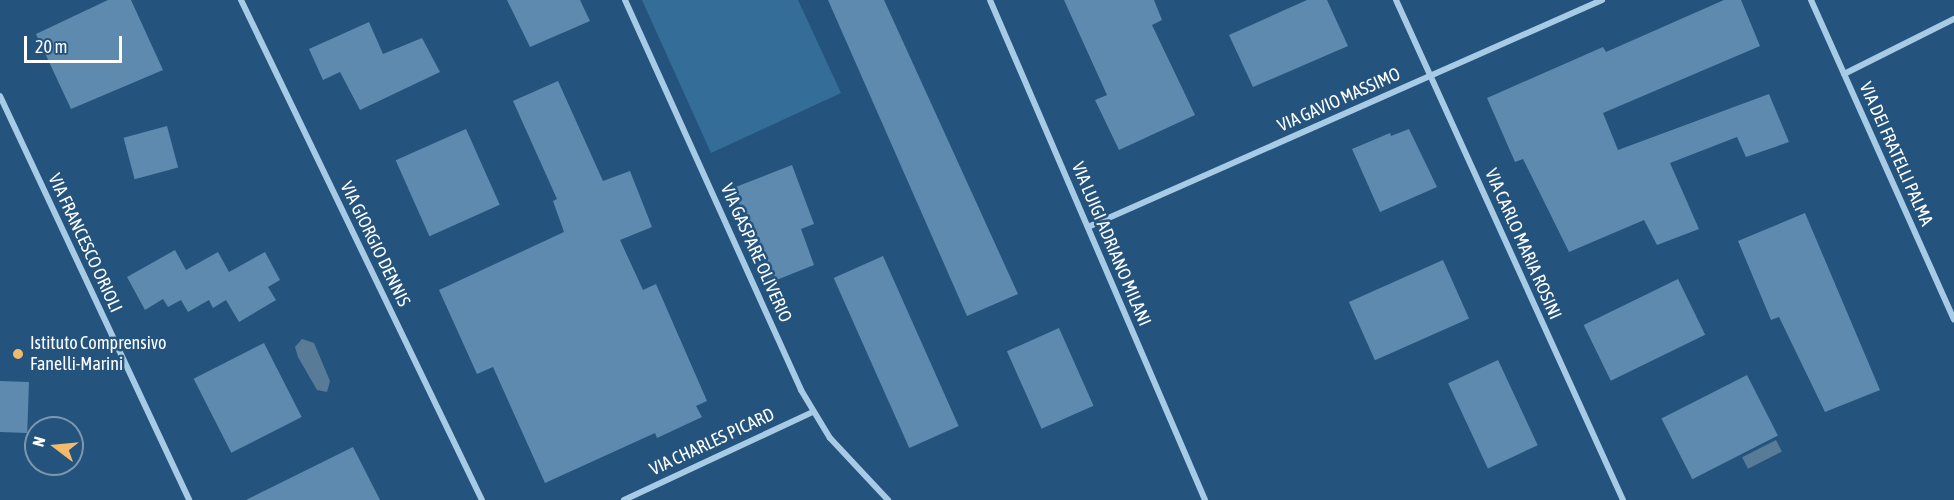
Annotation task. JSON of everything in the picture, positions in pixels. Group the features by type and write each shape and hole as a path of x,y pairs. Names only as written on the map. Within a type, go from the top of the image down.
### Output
{"street":[{"name":"VIA GIORGIO DENNIS","path":"241,0 482,500"},
{"name":"VIA GASPARE OLIVERIO","path":"626,0 813,412 849,461 888,500"},
{"name":"VIA LUIGI ADRIANO MILANI","path":"990,0 1205,500"},
{"name":"VIA CARLO MARIA ROSINI","path":"1396,0 1623,500"},
{"name":"VIA GAVIO MASSIMO","path":"1088,227 1602,0"},
{"name":"VIA DEI FRATELLI PALMA","path":"1811,0 1954,320"},
{"path":"1844,74 1954,19"},
{"name":"VIA FRANCESCO ORIOLI","path":"0,96 189,500"},
{"name":"VIA CHARLES PICARD","path":"624,500 813,412"}],"shaded area":[{"path":"642,0 798,0 841,93 711,153"},
{"path":"302,339 314,343 330,381 327,392 317,390 298,357 295,347"},
{"path":"1776,440 1782,452 1748,469 1742,457"}],"building":[{"path":"108,0 131,0 163,70 71,109 36,34"},
{"path":"507,0 580,0 590,21 530,47"},
{"path":"828,0 884,0 1018,294 967,316"},
{"path":"1064,0 1154,0 1162,20 1152,25 1195,115 1119,150 1095,100 1107,95"},
{"path":"1307,0 1327,0 1348,46 1253,87 1229,35"},
{"path":"1724,0 1741,0 1760,46 1603,113 1618,150 1769,94 1789,142 1746,157 1737,137 1670,163 1699,229 1657,245 1644,220 1569,252 1523,159 1515,162 1487,98 1603,47 1606,52"},
{"path":"369,22 383,54 422,38 440,72 360,110 340,72 323,80 309,49"},
{"path":"558,81 603,181 630,171 652,227 620,240 643,290 656,284 707,401 696,406 702,417 657,438 655,433 545,483 493,367 477,374 439,290 564,232 553,201 557,199 513,101"},
{"path":"167,126 178,168 135,179 124,138"},
{"path":"466,129 500,205 429,236 396,160"},
{"path":"1409,129 1437,187 1380,212 1352,149 1390,133 1391,136"},
{"path":"792,165 814,224 801,229 814,265 769,283 733,188"},
{"path":"1805,213 1880,390 1825,412 1779,317 1771,320 1738,241"},
{"path":"175,250 186,270 218,252 229,272 265,252 280,280 268,287 276,300 239,322 226,300 213,308 209,300 188,312 181,300 168,307 163,299 145,310 127,277"},
{"path":"883,256 959,426 909,448 834,278"},
{"path":"1443,260 1469,318 1375,360 1349,302"},
{"path":"1678,279 1705,335 1611,381 1584,325"},
{"path":"1059,328 1094,406 1042,429 1007,351"},
{"path":"264,343 302,417 231,453 194,379"},
{"path":"1498,360 1538,445 1488,468 1448,383"},
{"path":"1747,375 1778,436 1692,479 1661,419"},
{"path":"0,381 29,382 28,416 24,416 24,433 0,432"},
{"path":"353,447 380,500 246,500"}],"place":[{"name":"Istituto Comprensivo Fanelli-Marini","path":"18,354"}]}
